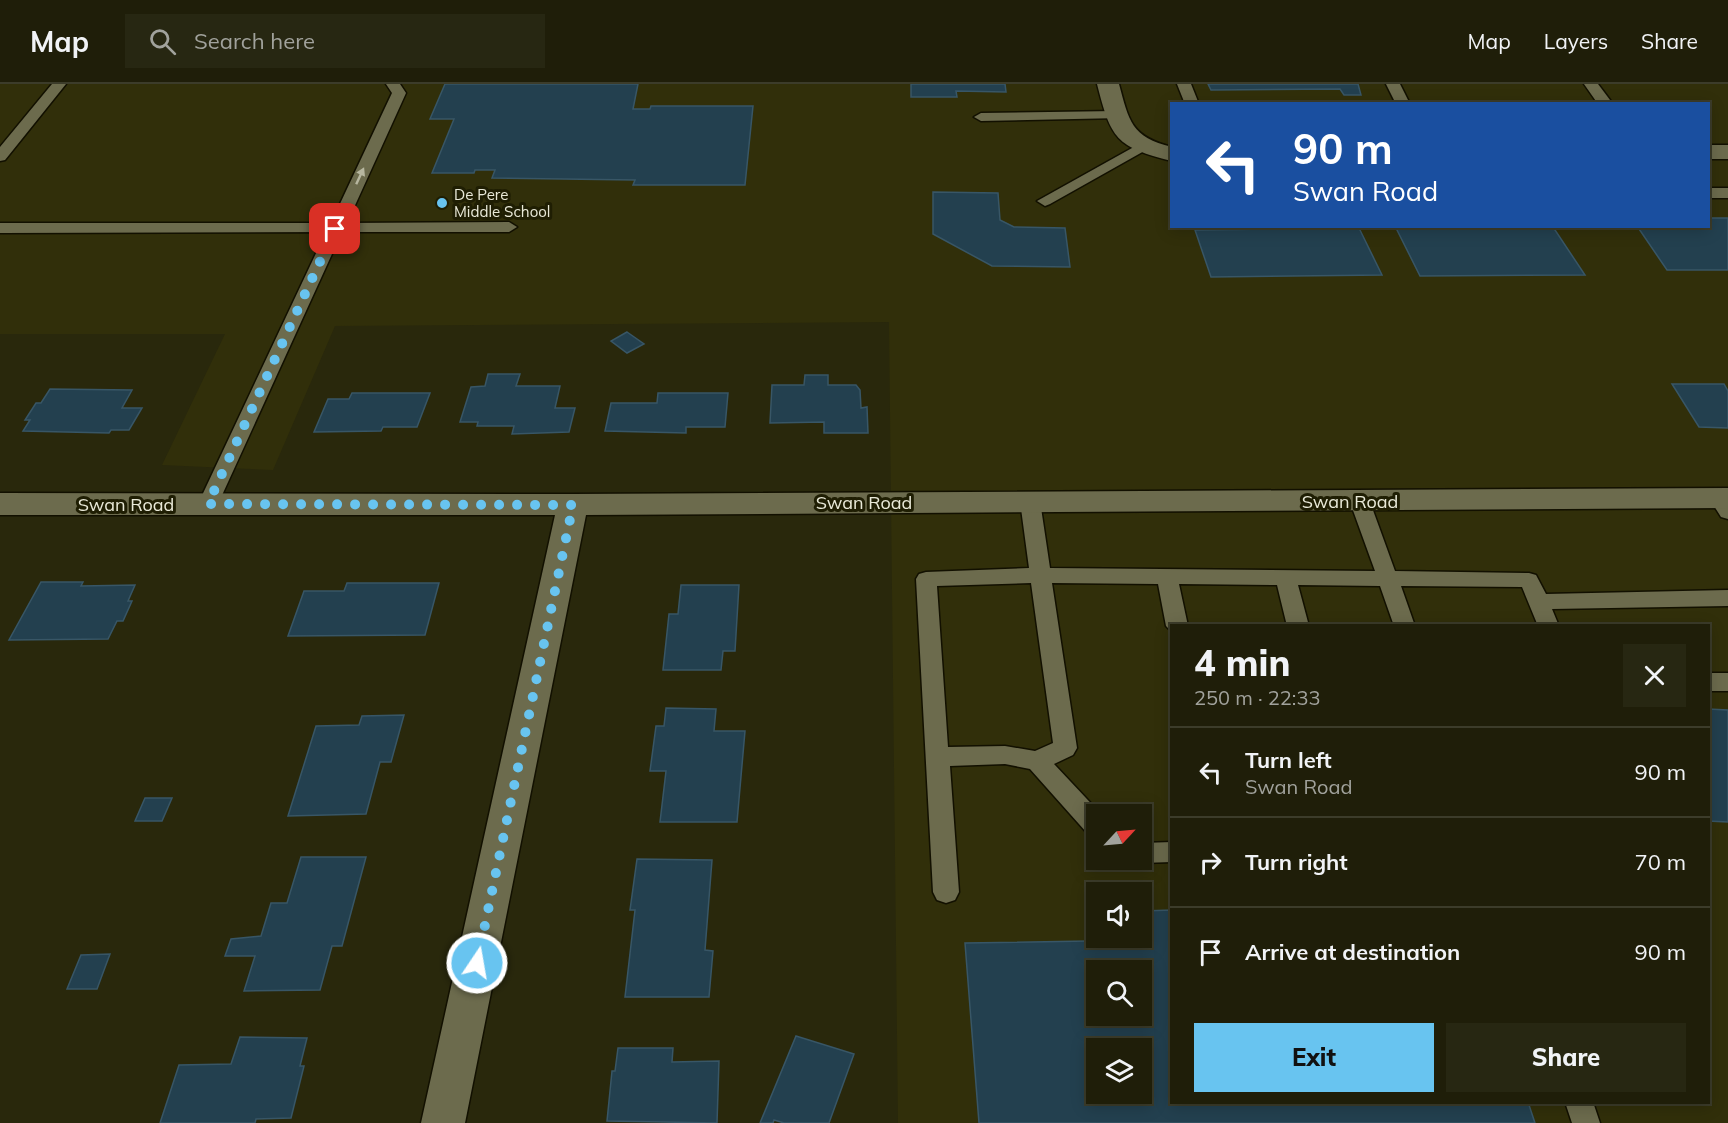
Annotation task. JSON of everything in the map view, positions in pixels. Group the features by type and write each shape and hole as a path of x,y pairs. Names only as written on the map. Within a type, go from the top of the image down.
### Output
{"street":[{"path":"1108,84 1120,130 1141,147 1170,154"},
{"path":"1710,152 1728,152"},
{"name":"Swan Road","path":"0,504 573,505 1030,501 1725,503"},
{"path":"443,1123 573,505"}],"lane":[{"path":"0,157 59,84"},
{"path":"208,504 399,93 393,84"},
{"path":"1184,84 1191,102"},
{"path":"1393,84 1402,102"},
{"path":"1591,84 1604,102"},
{"path":"981,117 1116,115"},
{"path":"1045,201 1141,147"},
{"path":"1710,193 1728,193"},
{"path":"0,228 508,227"},
{"path":"937,757 1005,755 1037,761 1065,748 1030,501"},
{"path":"1360,502 1404,624"},
{"path":"946,892 926,579 1040,575 1529,580 1548,624"},
{"path":"1167,577 1177,624"},
{"path":"1286,579 1297,624"},
{"path":"1539,602 1728,597"},
{"path":"1710,682 1728,682"},
{"path":"1037,761 1086,815"},
{"path":"1152,853 1170,852"},
{"path":"1580,1104 1586,1123"}],"shaded area":[{"path":"0,84 1728,84 1728,1123 898,1123 889,322 335,326 273,470 162,465 225,334 0,334"}],"building":[{"name":"De Pere Middle School","path":"445,84 638,84 633,109 650,109 651,106 753,106 745,185 633,185 635,180 492,178 495,170 475,170 474,173 432,173 454,119 430,119"},
{"path":"911,84 1005,84 1006,92 956,91 957,97 911,97"},
{"path":"1208,84 1358,84 1361,95 1344,95 1340,89 1211,90"},
{"path":"933,192 998,193 1000,220 1014,227 1065,228 1070,267 992,266 933,234"},
{"path":"1710,218 1728,218 1728,270 1667,270 1638,228 1710,228"},
{"path":"1359,228 1382,275 1211,277 1195,230"},
{"path":"1396,228 1554,228 1585,275 1420,276"},
{"path":"627,332 644,344 627,353 611,341"},
{"path":"488,374 520,374 516,386 560,386 555,408 575,408 569,432 512,434 514,426 477,426 478,422 460,422 471,387 485,386"},
{"path":"805,375 828,375 828,385 856,385 860,390 861,408 867,407 868,433 824,433 824,422 770,423 772,385 804,385"},
{"path":"1672,384 1724,384 1728,391 1728,428 1699,427"},
{"path":"50,389 132,390 122,408 142,408 129,430 111,430 109,433 23,431 30,420 25,420 36,403 41,403"},
{"path":"352,393 430,393 417,427 383,427 381,431 314,432 328,399 349,399"},
{"path":"658,393 728,393 725,427 686,427 686,433 605,431 611,403 657,403"},
{"path":"41,582 83,582 81,586 135,585 128,601 132,601 123,621 117,621 108,639 9,640"},
{"path":"347,583 439,583 425,635 288,636 304,591 344,591"},
{"path":"681,585 739,585 735,651 723,651 721,670 663,670 669,614 678,614"},
{"path":"666,708 716,709 714,731 745,731 737,822 660,822 666,771 650,771 656,726 664,726"},
{"path":"1710,709 1728,710 1728,822 1710,821"},
{"path":"404,715 391,762 380,762 366,814 288,816 316,726 359,725 362,716"},
{"path":"145,798 172,798 162,821 135,821"},
{"path":"301,857 366,857 342,946 332,946 320,990 244,991 255,956 225,956 231,939 261,936 271,903 287,903"},
{"path":"637,859 712,860 705,950 713,951 709,997 625,997 635,910 630,910"},
{"path":"1170,910 1170,1104 1529,1104 1535,1123 979,1123 965,943 1086,941 1086,948 1152,948 1152,911"},
{"path":"110,954 97,989 67,989 81,955"},
{"path":"796,1036 854,1054 829,1123 784,1123 774,1120 773,1123 760,1123"},
{"path":"240,1037 307,1038 300,1066 304,1066 291,1118 256,1119 255,1123 160,1123 179,1065 231,1064"},
{"path":"618,1048 673,1048 672,1062 719,1061 717,1123 607,1121 612,1071 615,1071"}],"place":[{"name":"De Pere Middle School","path":"442,203"}],"route":[{"path":"335,229 208,504 573,505 477,963"}]}
